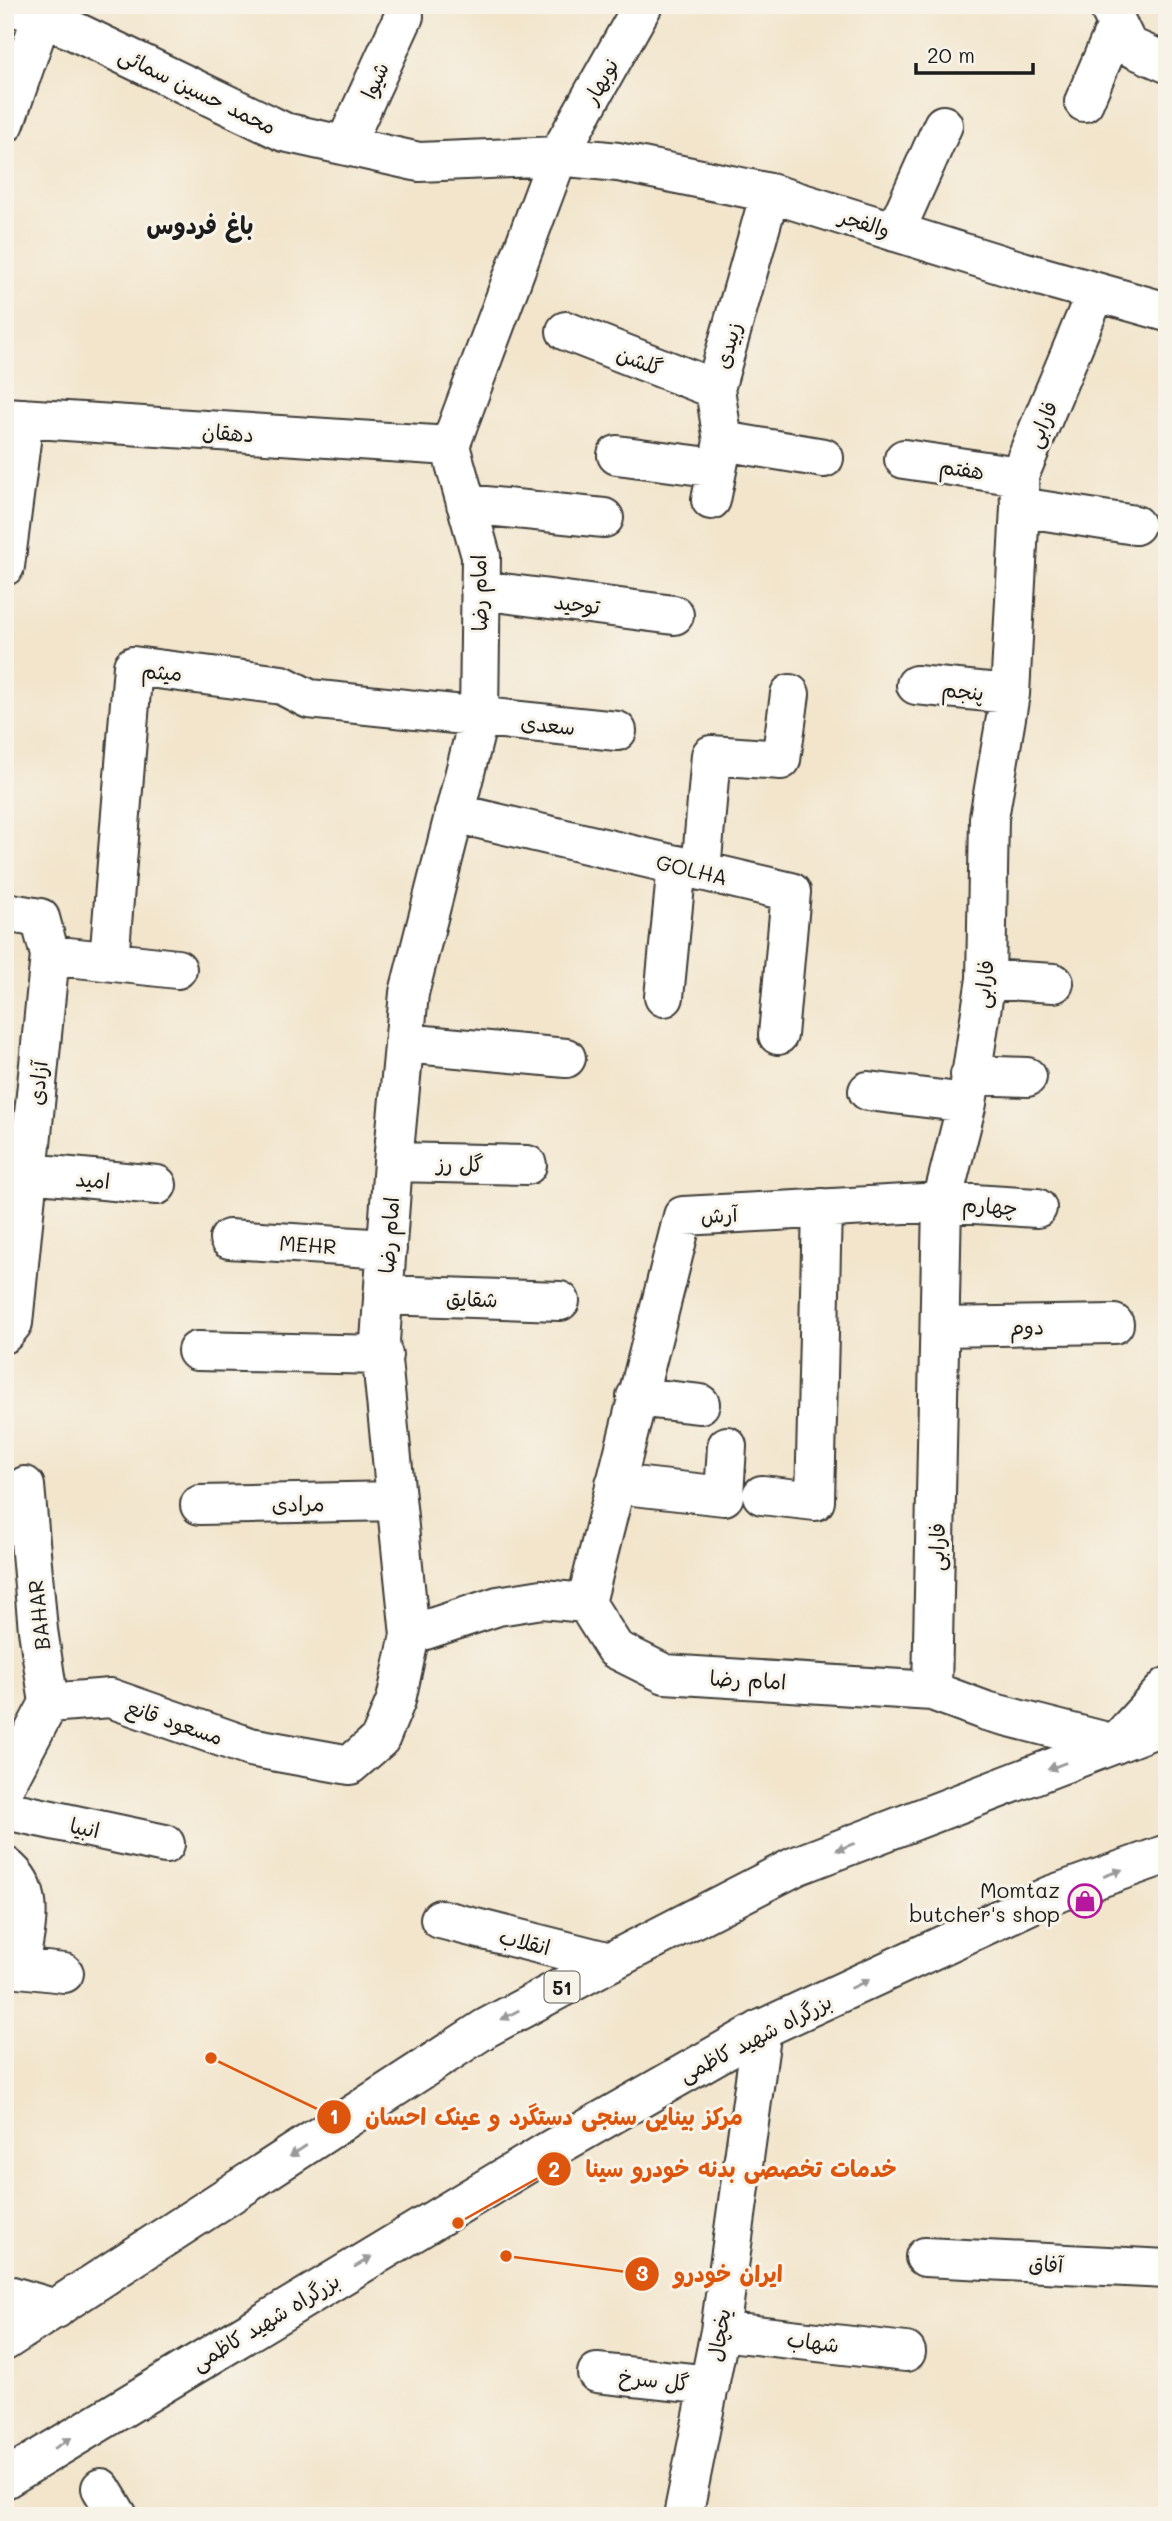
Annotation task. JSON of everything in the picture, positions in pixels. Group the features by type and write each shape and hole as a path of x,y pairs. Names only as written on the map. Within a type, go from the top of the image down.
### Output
{"main road":[{"name":"نوبهار","path":"558,156 643,5"},
{"name":"محمد حسین سمائی","path":"50,14 284,132 419,162 558,156"},
{"path":"5,123 50,14"},
{"path":"1113,15 1128,46 1167,63"},
{"path":"1084,102 1113,15"},
{"name":"شیوا","path":"345,145 404,16"},
{"path":"895,232 943,125"},
{"name":"والفجر","path":"558,156 618,162 770,193 1167,312"},
{"path":"450,446 558,156"},
{"name":"زبیدی","path":"717,470 715,389 770,193"},
{"name":"فارابی","path":"932,1690 942,1202 968,1089 986,979 989,818 1010,694 1020,492 1096,292"},
{"name":"گلشن","path":"566,331 715,389"},
{"path":"5,566 15,418"},
{"name":"دهقان","path":"15,418 450,446"},
{"name":"امام رضا","path":"350,1765 380,1739 396,1700 410,1635 380,1341 409,993 479,717 481,556 450,446"},
{"path":"617,455 717,470 824,458"},
{"name":"هفتم","path":"904,459 1135,525"},
{"path":"466,504 604,518"},
{"name":"توحید","path":"480,590 674,615"},
{"name":"میثم","path":"109,961 133,666 282,685 309,699 479,717"},
{"name":"پنجم","path":"916,685 1010,694"},
{"path":"664,997 711,755 781,760 790,694"},
{"name":"سعدی","path":"479,717 617,731"},
{"name":"GOLHA","path":"454,813 791,892 778,1035"},
{"path":"5,912 40,918 50,955 177,969"},
{"name":"آزادی","path":"5,1333 13,1324 50,955"},
{"path":"986,979 1054,983"},
{"path":"404,1044 566,1058"},
{"path":"868,1091 968,1089 1027,1077"},
{"name":"گل رز","path":"393,1162 527,1165"},
{"name":"امید","path":"28,1173 157,1185"},
{"name":"آرش","path":"586,1603 683,1216 942,1202"},
{"name":"چهارم","path":"942,1202 1037,1208"},
{"path":"762,1495 815,1501 822,1208"},
{"name":"MEHR","path":"229,1239 387,1249"},
{"name":"شقایق","path":"383,1295 560,1301"},
{"name":"دوم","path":"941,1327 1114,1324"},
{"path":"197,1351 383,1355"},
{"path":"636,1397 699,1404"},
{"path":"615,1484 724,1496 727,1446"},
{"name":"BAHAR","path":"26,1486 38,1630 49,1703"},
{"name":"مرادی","path":"200,1504 396,1501"},
{"path":"410,1635 498,1606 542,1599 586,1603"},
{"name":"امام رضا","path":"586,1603 615,1649 665,1674 932,1690 986,1711 1115,1744"},
{"path":"1115,1744 1167,1687"},
{"name":"مسعود قانع","path":"49,1703 110,1698 250,1746 350,1765"},
{"path":"5,1786 49,1703"},
{"name":"51","path":"5,2341 486,2028 610,1962 796,1866 1167,1724"},
{"name":"انبیا","path":"5,1810 165,1844"},
{"name":"بزرگراه شهید کاظمی","path":"5,2479 550,2150 762,2029 1049,1896 1167,1854"},
{"path":"5,1866 18,1876 29,1906 19,1968 64,1973"},
{"name":"انقلاب","path":"440,1919 610,1962"},
{"name":"یخچال","path":"683,2516 720,2331 762,2029"},
{"name":"آفاق","path":"925,2257 1167,2269"},
{"path":"5,2294 56,2309"},
{"name":"شهاب","path":"720,2331 906,2352"},
{"name":"گل سرخ","path":"597,2373 710,2385"}],"place":[{"name":"Momtaz butcher's shop","path":"1085,1901"},
{"name":"مرکز بینایی سنجی دستگرد و عینک احسان","path":"211,2058"},
{"name":"خدمات تخصصی بدنه خودرو سینا","path":"458,2223"},
{"name":"ايران خودرو","path":"506,2256"}],"district":[{"name":"باغ فردوس","path":"200,224"}]}
